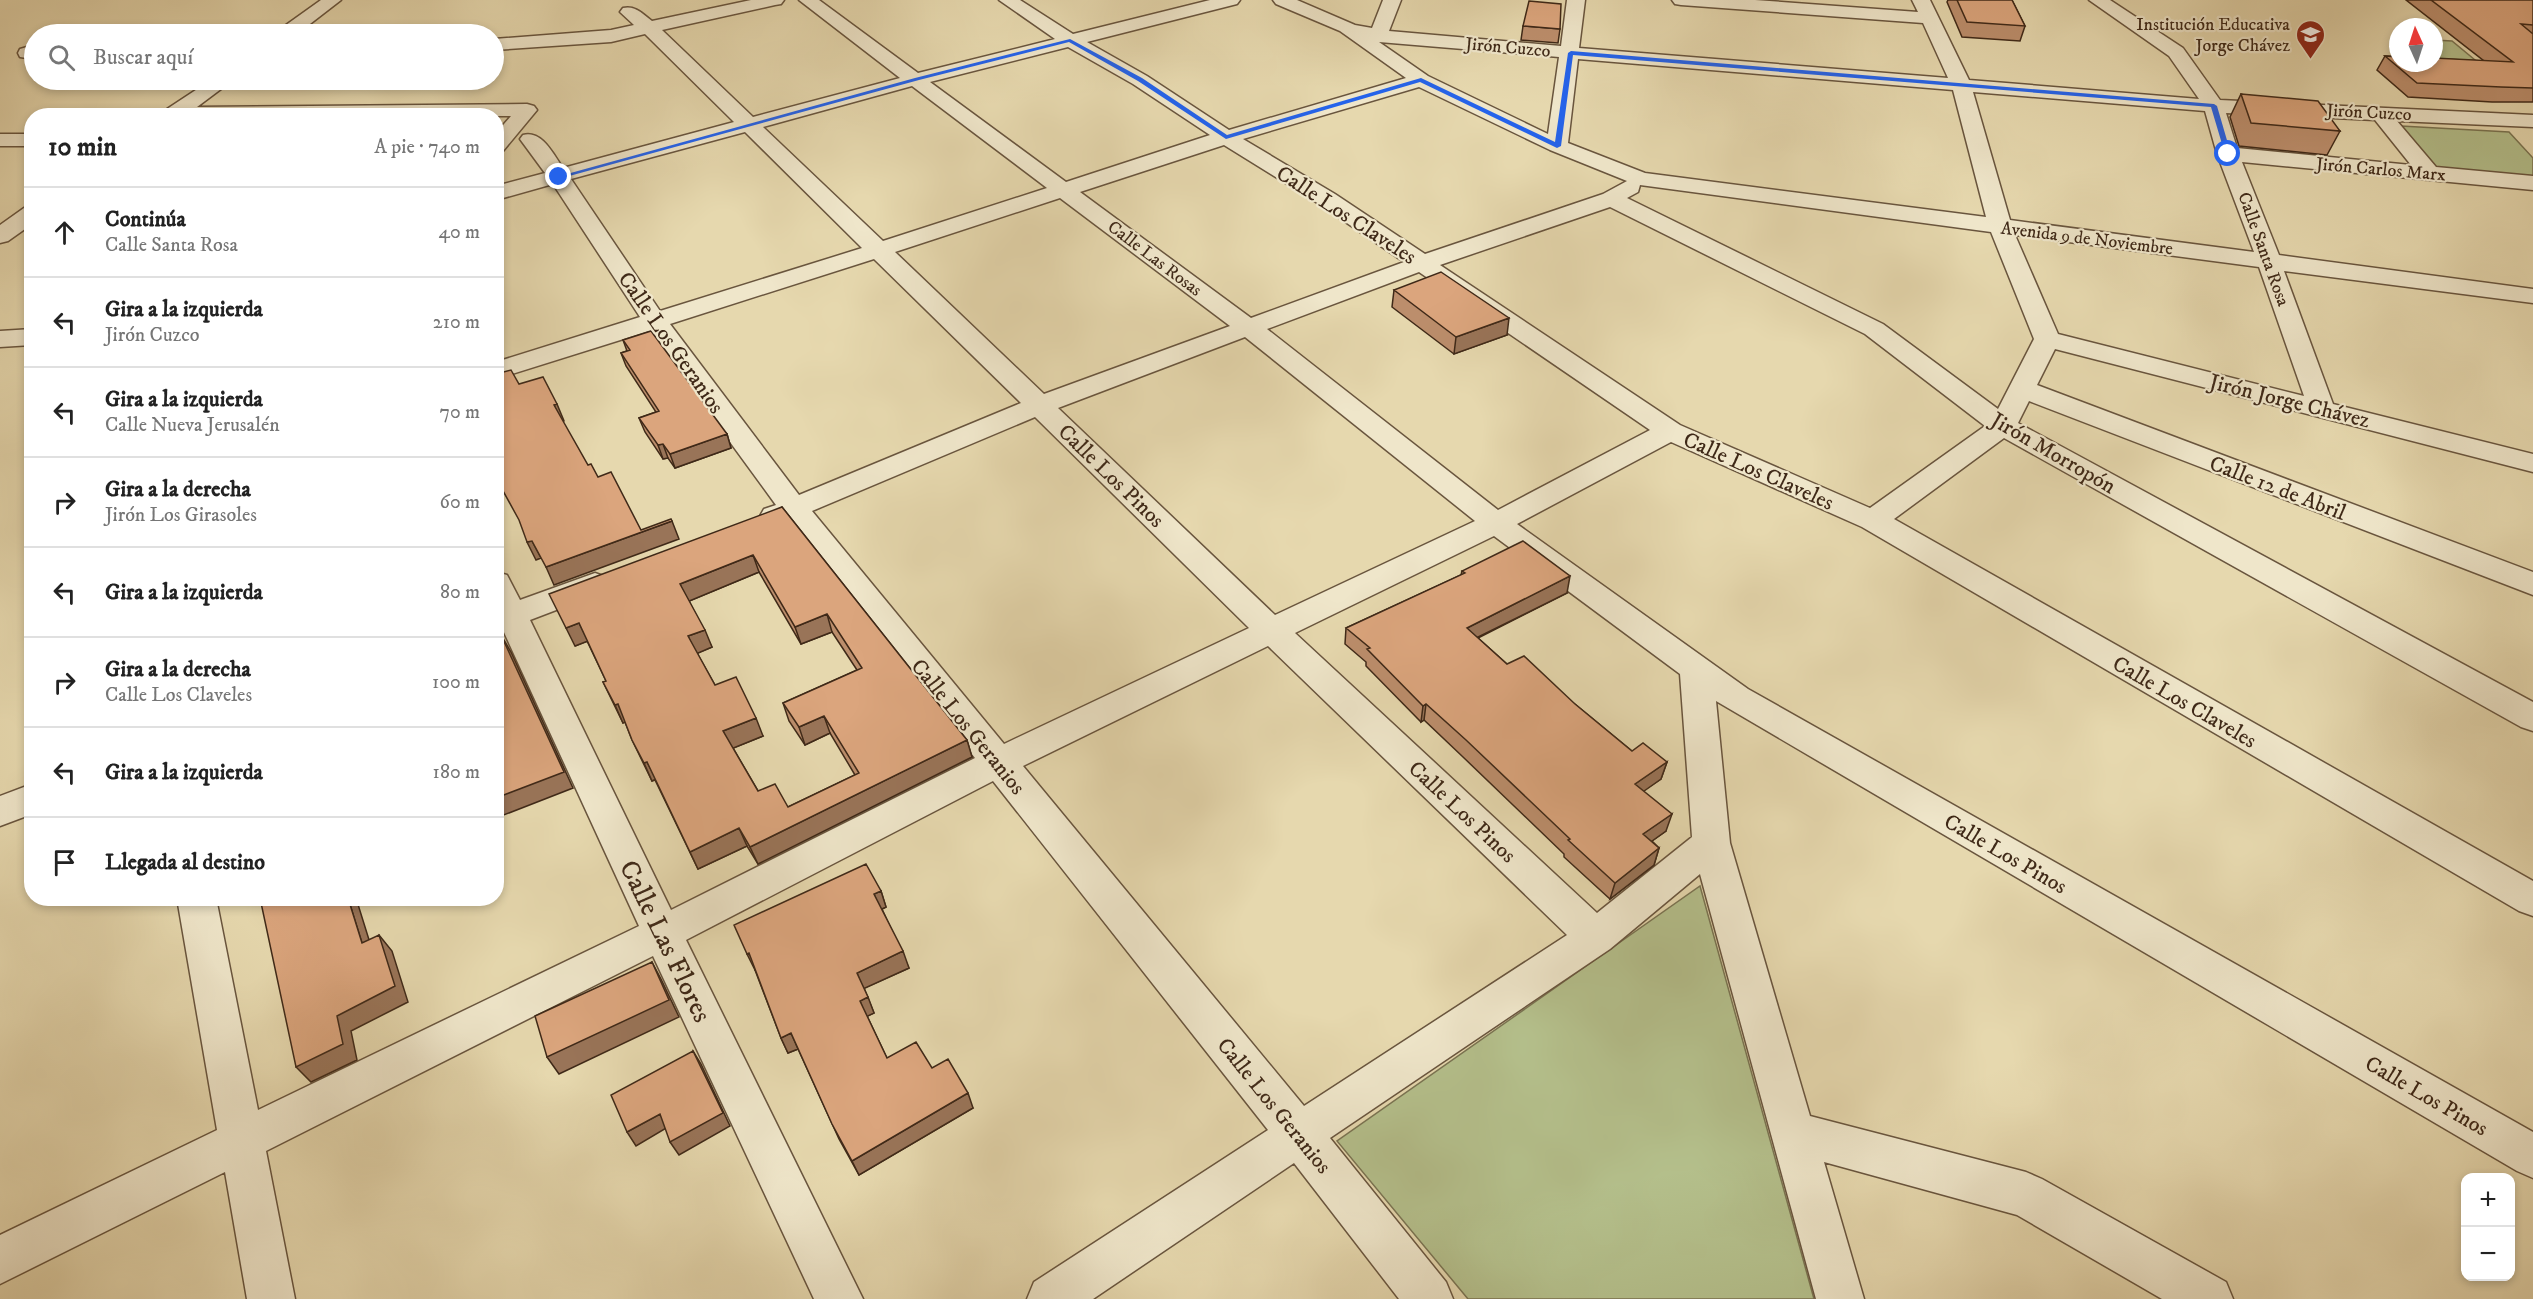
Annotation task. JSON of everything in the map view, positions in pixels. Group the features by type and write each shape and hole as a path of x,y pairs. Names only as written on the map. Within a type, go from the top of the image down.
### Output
{"street":[{"path":"300,24 332,0"},
{"path":"504,43 611,36 639,20 775,0"},
{"name":"Calle Las Rosas","path":"808,0 1249,328 1496,523"},
{"name":"Calle Los Claveles","path":"1008,0 1070,40 1140,80 1226,137 1327,199 1670,431 1873,520 2533,900"},
{"path":"504,191 917,79 1231,0"},
{"path":"1282,0 1346,27"},
{"path":"1378,36 1392,0"},
{"path":"1557,146 1571,53 1576,0"},
{"path":"1681,0 1925,9 1961,84 2000,226 2047,339 2003,426 1873,520"},
{"name":"Calle Santa Rosa","path":"2098,0 2176,52 2214,106 2228,154 2270,261 2321,407"},
{"name":"Calle Los Pinos","path":"639,20 1272,631 1596,937"},
{"name":"Jirón Cuzco","path":"1346,27 1378,36 2214,106 2533,121"},
{"name":"Avenida 9 de Noviembre","path":"1346,27 1421,80 1557,146 1641,178 2533,296"},
{"path":"504,368 1226,137 1421,80"},
{"path":"181,108 208,90"},
{"path":"504,110 527,110 504,137"},
{"path":"2380,113 2429,173"},
{"path":"2508,120 2533,144"},
{"name":"Calle Los Geranios","path":"530,139 559,177 654,320 794,509 1299,1134 1429,1299"},
{"path":"0,140 24,140"},
{"name":"Jirón Carlos Marx","path":"2228,154 2533,183"},
{"path":"750,525 794,509 1040,405 1422,263 1611,199 1641,178"},
{"name":"Jirón Morropón","path":"1611,199 1874,330 2003,426 2533,717"},
{"path":"0,236 24,219"},
{"path":"0,339 24,337"},
{"name":"Jirón Jorge Chávez","path":"2047,339 2321,407 2533,463"},
{"name":"Calle 12 de Abril","path":"2023,389 2533,584"},
{"path":"0,1260 662,933 998,762 1496,523 1670,431"},
{"name":"Calle Los Pinos","path":"1496,523 1736,698 2533,1156"},
{"path":"504,605 621,574"},
{"name":"Calle Las Flores","path":"504,610 838,1299"},
{"path":"1696,668 1711,843 1840,1299"},
{"path":"0,811 24,801"},
{"path":"1051,1299 1596,937 1711,843"},
{"path":"197,906 271,1299"},
{"path":"1792,1132 2026,1195 2209,1299"}],"green space":[{"path":"2443,40 2452,41 2492,74 2443,65"},
{"path":"2401,126 2509,132 2533,158 2533,177 2438,169"},
{"path":"1700,886 1814,1299 1468,1299 1337,1141"}],"building":[{"path":"1957,0 2012,0 2025,26 1967,22"},
{"path":"2431,0 2533,0 2533,25 2521,24 2533,34 2533,88 2417,83 2404,72 2443,72 2443,58 2513,62"},
{"path":"1529,1 1561,4 1560,29 1523,26"},
{"path":"2241,94 2318,101 2340,131 2251,123"},
{"path":"1441,272 1509,318 1456,337 1394,290"},
{"path":"651,331 727,434 670,454 663,444 658,445 639,418 659,411 621,353 630,350 623,340"},
{"path":"511,370 519,384 543,377 557,404 554,405 588,465 591,464 598,477 611,472 641,530 671,519 672,521 546,567 532,541 527,542 519,520 504,493 504,372"},
{"path":"782,507 967,740 750,847 739,828 690,852 647,762 644,763 632,740 618,704 615,705 603,682 606,681 579,623 566,628 549,594","holes":["753,555 795,627 827,614 862,668 783,703 799,727 824,716 859,773 788,807 775,784 758,791 723,731 756,718 736,677 715,685 688,636 705,630 680,584"]},
{"path":"1523,541 1570,576 1467,628 1507,664 1524,656 1575,704 1632,751 1643,743 1667,762 1635,784 1672,814 1643,834 1659,848 1615,883 1466,740 1426,704 1423,706 1367,649 1370,648 1346,628 1465,573 1462,571"},
{"path":"504,642 564,772 504,795"},
{"path":"866,864 881,891 874,894 903,951 857,973 868,997 860,1001 887,1058 916,1042 932,1068 948,1059 968,1093 852,1161 832,1124 791,1033 781,1038 749,953 747,954 734,925"},
{"path":"262,906 350,906 362,943 379,935 395,986 337,1016 343,1044 296,1067"},
{"path":"652,962 669,1000 547,1057 535,1016"},
{"path":"693,1051 723,1113 670,1142 660,1114 627,1132 611,1095"}],"place":[{"name":"Institución Educativa Jorge Chávez","path":"2311,60"}],"route":[{"path":"559,177 917,79 1070,40 1140,80 1226,137 1421,80 1557,146 1571,53 2214,106 2228,154"}]}
